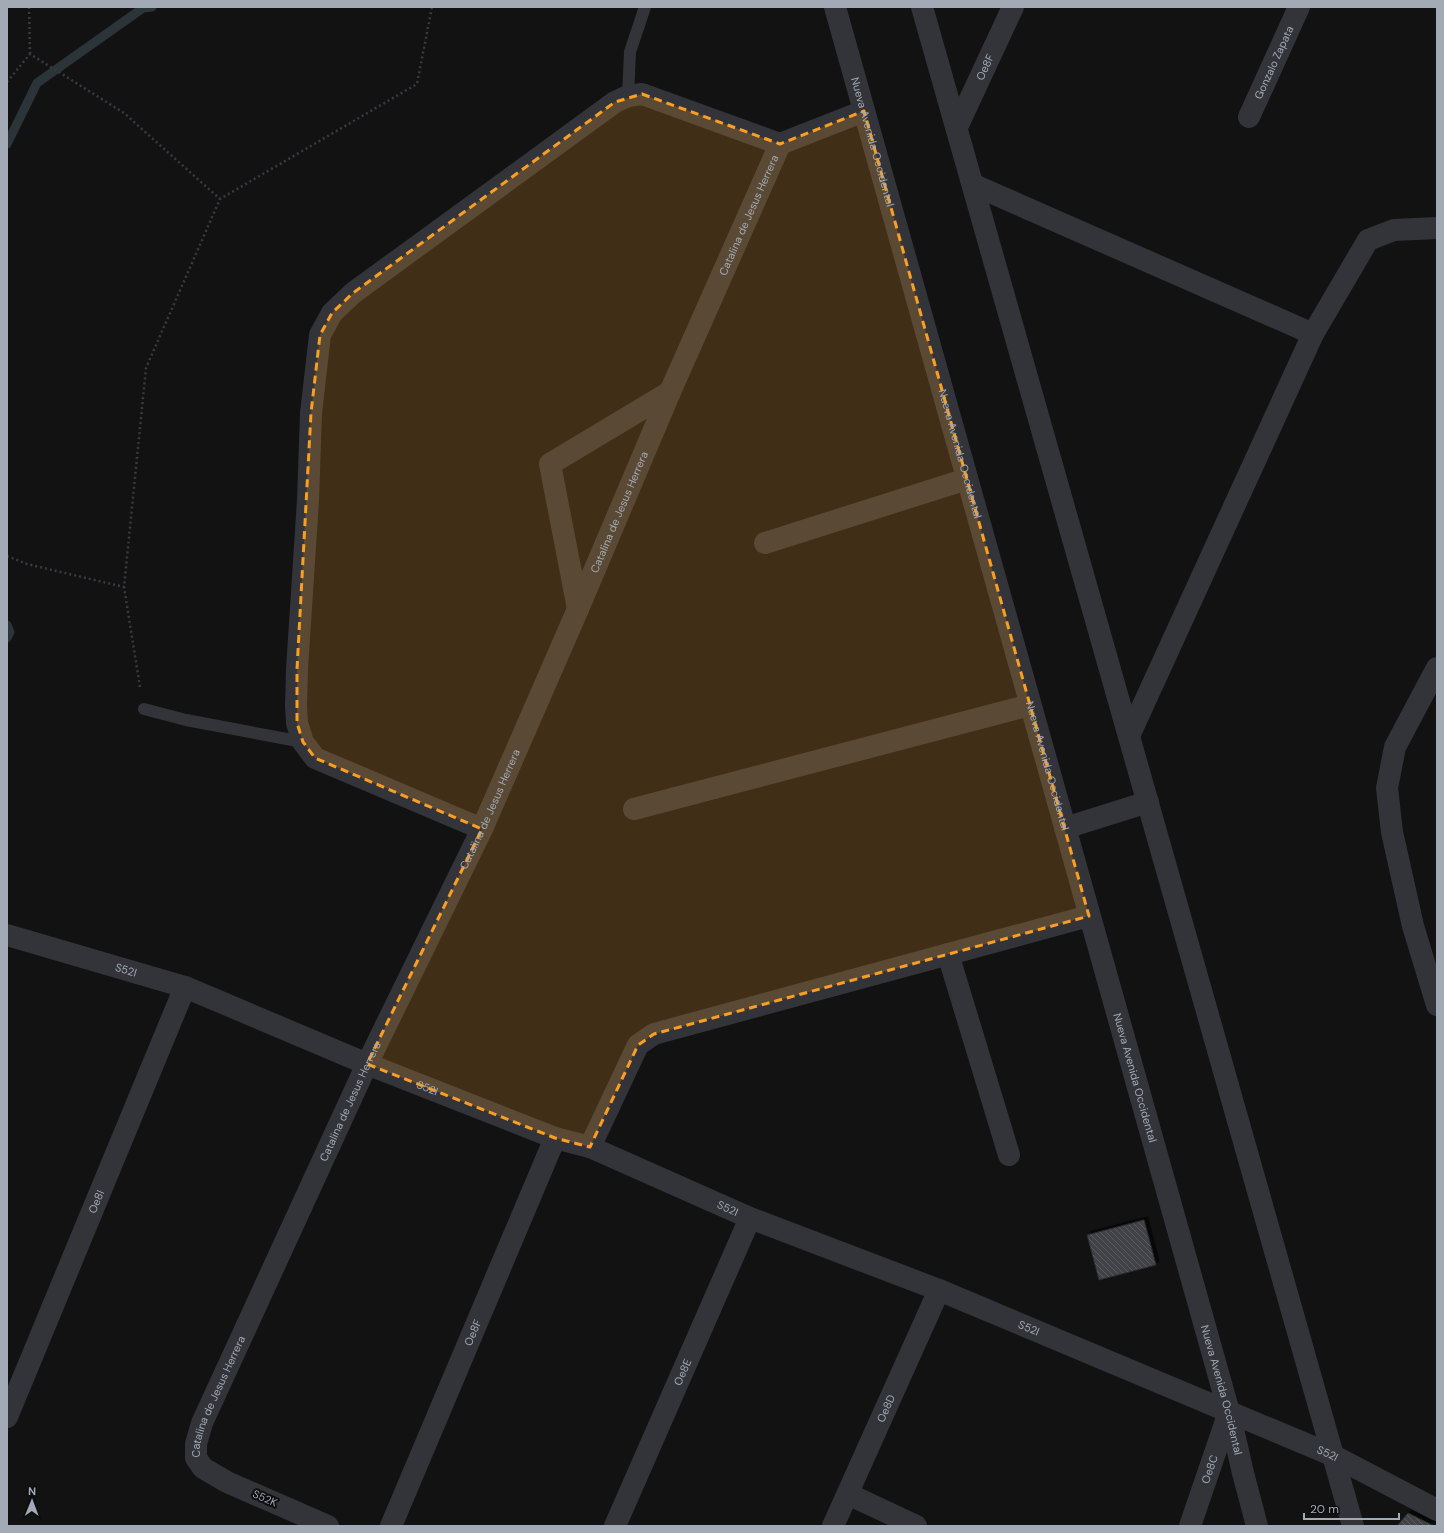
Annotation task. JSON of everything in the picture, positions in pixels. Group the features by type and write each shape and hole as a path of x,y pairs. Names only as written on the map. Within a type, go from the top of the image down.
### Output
{"street":[{"name":"Nueva Avenida Occidental","path":"835,7 1229,1412 1257,1526"},
{"path":"922,7 974,185 1353,1526"},
{"name":"Oe8F","path":"957,127 1013,7"},
{"name":"Gonzalo Zapata","path":"1249,117 1299,7"},
{"path":"482,829 315,758 303,742 297,718 297,669 308,500 311,413 320,335 332,313 353,293 615,102 628,96 642,94 780,144 864,111"},
{"name":"Catalina de Jesus Herrera","path":"203,1468 196,1458 196,1444 202,1423 367,1064 482,829 578,609 670,392 780,144"},
{"path":"974,185 1313,334"},
{"path":"1129,736 1313,334 1368,240 1394,230 1437,228"},
{"path":"578,609 550,464 670,392"},
{"path":"766,543 967,479"},
{"path":"1437,668 1395,747 1387,788 1393,839 1413,926 1437,1005"},
{"path":"634,809 1030,705"},
{"path":"1065,828 1148,802"},
{"path":"590,1147 638,1045 654,1034 1089,916"},
{"name":"S52I","path":"7,935 185,987 367,1064 555,1138 590,1147 750,1218 939,1290 1332,1455 1437,1510"},
{"path":"948,954 1009,1154"},
{"name":"Oe8I","path":"7,1416 12,1394 185,987"},
{"name":"Oe8F","path":"391,1526 555,1138"},
{"name":"Oe8E","path":"615,1526 750,1218"},
{"name":"Oe8D","path":"833,1526 939,1290"},
{"name":"Oe8C","path":"1190,1526 1229,1412"},
{"name":"S52K","path":"203,1468 227,1482 328,1526"},
{"path":"848,1494 916,1526"}],"lane":[{"path":"628,96 630,52 634,36 645,7"},
{"path":"144,709 186,720 303,742"}],"path":[{"path":"7,82 30,54 29,7"},
{"path":"144,709 124,587 146,368 220,199 417,84 432,7"},
{"path":"30,54 124,113 220,199"},
{"path":"7,556 27,564 124,587"}],"highlighted area":[{"path":"642,94 780,144 864,111 1089,916 654,1034 638,1045 590,1147 555,1138 367,1064 482,829 315,758 303,742 297,723 297,669 311,413 320,335 332,313 353,293 615,102"}],"building":[{"path":"1144,1220 1156,1265 1099,1280 1087,1235"},
{"path":"1408,1513 1434,1526 1397,1526"}],"waterway":[{"path":"7,144 37,83 143,8 152,7"},
{"path":"7,625 10,632 7,638"}]}
